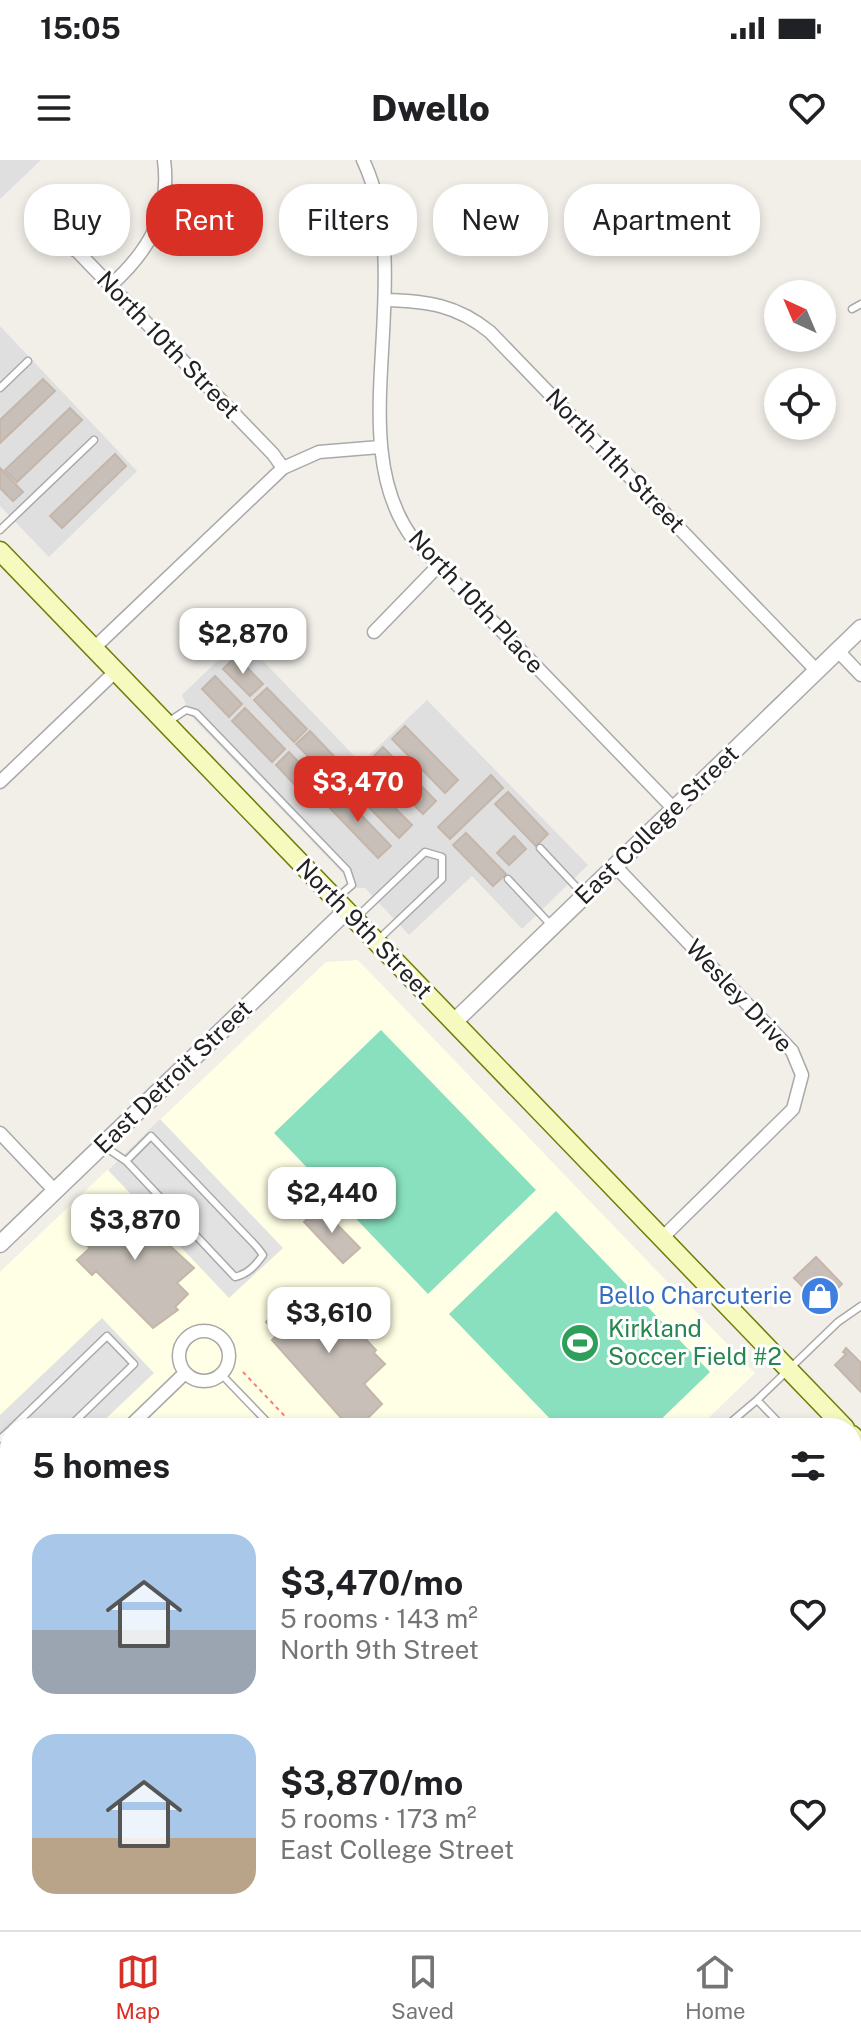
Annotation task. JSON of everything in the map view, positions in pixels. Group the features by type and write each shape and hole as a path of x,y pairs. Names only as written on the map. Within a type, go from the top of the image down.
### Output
{"main road":[{"name":"North 9th Street","path":"0,551 835,1418"}],"street":[{"path":"110,286 138,260 154,234 163,207 164,160"},
{"name":"North 10th Place","path":"363,160 383,225 386,300 380,447 394,507 413,539 674,809"},
{"name":"North 10th Street","path":"82,256 283,468"},
{"name":"North 11th Street","path":"386,300 443,305 466,314 490,332 817,671"},
{"path":"94,648 283,468 319,452 380,447"},
{"path":"374,632 439,565"},
{"name":"East College Street","path":"454,1022 861,628"},
{"path":"838,651 861,675"},
{"path":"0,782 116,671"},
{"name":"Wesley Drive","path":"615,866 792,1051 801,1069 801,1088 788,1116 661,1239"},
{"name":"East Detroit Street","path":"0,1244 346,910"},
{"path":"0,1133 55,1191"},
{"path":"207,1330 223,1338 228,1346 229,1362 221,1374 206,1381 185,1373 180,1365 180,1348 190,1334 207,1330"},
{"path":"138,1418 185,1373"}],"lane":[{"path":"852,309 861,304"},
{"path":"0,388 28,361"},
{"path":"0,530 94,440"},
{"path":"167,723 186,710 196,713 347,870 352,885 346,910"},
{"path":"540,848 585,896"},
{"path":"346,910 425,852 442,857 442,879 376,941"},
{"path":"508,879 552,927"},
{"path":"102,1145 126,1161 235,1277 245,1275 263,1255 151,1136 126,1161"},
{"path":"736,1418 861,1306"},
{"path":"22,1418 107,1336 134,1364 78,1418"},
{"path":"221,1374 263,1418"},
{"path":"757,1400 774,1418"}],"path":[{"path":"243,1372 287,1418"}],"shaded area":[{"path":"0,160 41,160 0,199"},
{"path":"0,326 137,471 49,557 0,506"},
{"path":"241,638 361,763 427,700 588,865 522,929 472,876 409,935 365,888 357,888 191,716 182,695"},
{"path":"358,960 755,1373 708,1418 0,1418 0,1272 326,962"},
{"path":"160,1119 283,1248 229,1298 108,1170"},
{"path":"102,1318 154,1373 107,1418 0,1418"}],"green space":[{"path":"381,1030 536,1190 428,1294 274,1133"},
{"name":"Kirkland Soccer Field #2","path":"556,1211 710,1372 662,1418 549,1418 449,1314"}],"building":[{"path":"43,379 55,391 0,443 0,420"},
{"path":"70,408 82,420 17,482 5,470"},
{"path":"115,454 126,466 62,528 50,516"},
{"path":"0,468 23,492 13,501 0,488"},
{"path":"236,656 263,684 250,696 223,669"},
{"path":"215,676 242,704 229,717 202,689"},
{"path":"267,688 307,729 294,742 254,700"},
{"path":"245,708 285,749 272,762 232,721"},
{"path":"405,726 458,780 445,793 392,739"},
{"path":"310,731 349,772 336,785 296,744"},
{"path":"383,747 436,801 423,814 370,760"},
{"path":"289,752 328,793 315,806 276,765"},
{"path":"358,771 412,825 399,838 345,783"},
{"path":"491,775 503,788 450,839 438,827"},
{"path":"338,791 391,846 378,858 325,803"},
{"path":"508,792 548,834 536,846 495,804"},
{"path":"466,833 506,874 493,886 453,845"},
{"path":"514,836 526,849 509,865 497,853"},
{"path":"120,1195 131,1210 194,1268 177,1283 188,1294 175,1307 178,1310 153,1328 96,1271 92,1275 77,1260 90,1248 78,1237"},
{"path":"320,1207 360,1248 343,1263 304,1222"},
{"path":"816,1257 842,1284 821,1305 794,1278"},
{"path":"298,1290 310,1302 318,1295 327,1304 330,1301 376,1350 374,1353 385,1364 364,1384 382,1404 368,1418 341,1418 272,1340 278,1334 266,1322"},
{"path":"846,1348 861,1363 861,1392 835,1365 846,1354 843,1352"}],"place":[{"name":"Bello Charcuterie","path":"820,1296"},
{"name":"Kirkland Soccer Field #2","path":"580,1343"}]}
